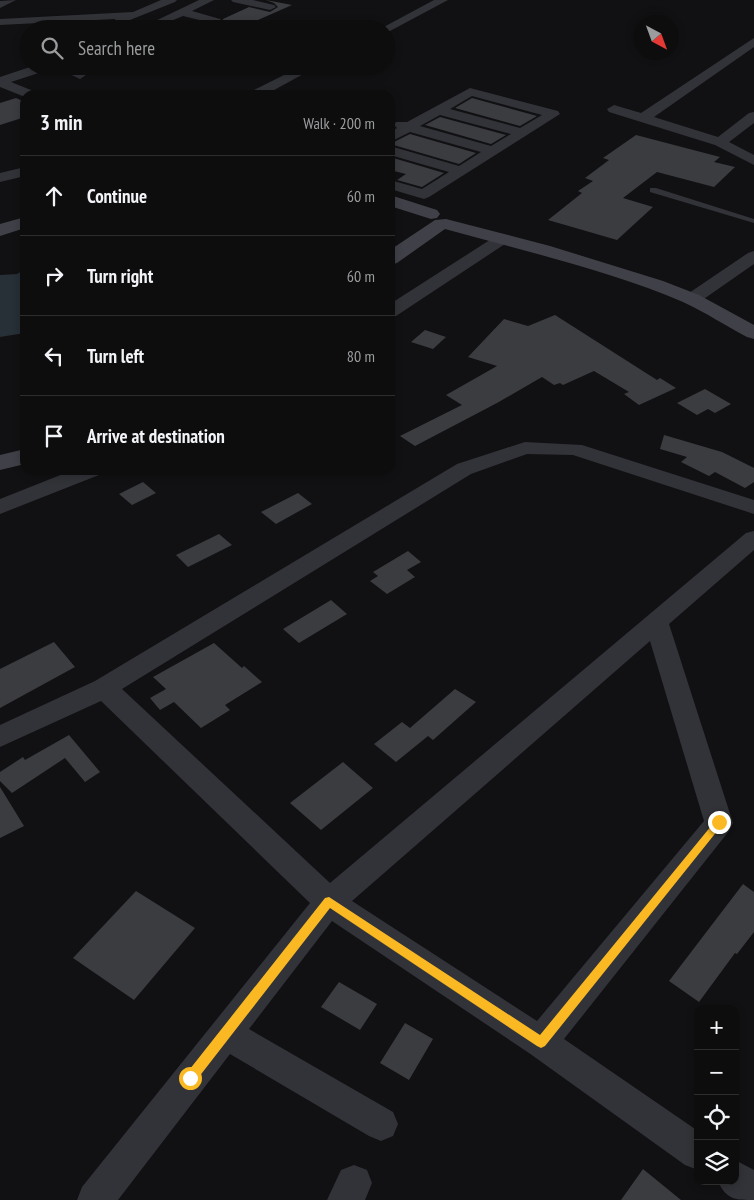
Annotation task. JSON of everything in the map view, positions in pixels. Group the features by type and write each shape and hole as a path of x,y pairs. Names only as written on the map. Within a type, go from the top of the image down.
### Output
{"street":[{"path":"0,5 10,0"},
{"path":"122,20 171,0"},
{"path":"165,20 208,0"},
{"path":"237,0 270,7"},
{"path":"395,24 442,0"},
{"path":"182,12 216,20"},
{"path":"38,20 134,15"},
{"path":"0,22 20,21"},
{"path":"643,118 754,42"},
{"path":"0,81 20,75"},
{"path":"264,90 294,75"},
{"path":"307,84 316,75"},
{"path":"0,81 20,91"},
{"path":"395,135 470,92 553,114 424,194 396,177 424,160"},
{"path":"614,108 724,144 754,161"},
{"path":"439,110 522,133"},
{"path":"724,144 754,116"},
{"path":"395,123 493,151"},
{"path":"724,144 746,141"},
{"path":"395,151 460,171"},
{"path":"0,178 20,172"},
{"path":"395,202 502,239 698,296 754,319"},
{"path":"395,255 441,219"},
{"path":"395,241 441,219 665,278 698,296 754,333"},
{"path":"0,230 20,224"},
{"path":"395,309 502,239"},
{"path":"698,296 754,256"},
{"path":"0,445 20,439"},
{"path":"0,737 104,688 464,469 525,448 575,449 754,507"},
{"path":"0,463 20,457"},
{"path":"0,507 80,475"},
{"path":"95,1200 329,902 754,538"},
{"path":"541,1042 719,822 656,622"},
{"path":"104,688 329,902 541,1042 694,1149"},
{"path":"226,1033 381,1124"},
{"path":"739,1181 754,1191"}],"lane":[{"path":"653,190 754,221"}],"shaded area":[{"path":"20,272 20,334 0,337 0,275"}],"building":[{"path":"266,0 292,5 258,20 223,20 249,7 270,12 278,7"},
{"path":"16,98 20,100 20,119 0,125 0,103"},
{"path":"472,98 537,116 520,126 455,108"},
{"path":"440,117 506,135 491,144 425,125"},
{"path":"410,134 476,153 459,164 395,145 395,142"},
{"path":"636,135 720,157 714,162 735,167 714,187 657,172 623,198 653,207 617,240 548,220 582,193 578,191 593,181 585,178 609,160 603,158"},
{"path":"395,158 444,173 422,187 397,180 406,174 395,171"},
{"path":"555,315 657,380 660,378 676,388 639,405 624,394 629,392 594,371 563,385 560,383 554,385 542,377 415,446 400,436 462,405 446,395 497,366 468,357 504,319 528,326"},
{"path":"425,330 446,337 433,349 411,342"},
{"path":"705,389 731,404 715,413 708,409 697,415 677,403"},
{"path":"664,435 722,452 754,468 754,482 745,488 715,472 709,476 681,462 687,457 660,449"},
{"path":"143,482 156,493 132,505 119,494"},
{"path":"298,493 312,504 276,524 261,512"},
{"path":"219,534 232,545 188,567 176,555"},
{"path":"408,551 421,562 407,570 415,577 387,594 370,581 378,576 373,572"},
{"path":"331,600 347,614 299,643 283,629"},
{"path":"54,642 75,667 0,708 0,669"},
{"path":"214,643 242,668 244,666 262,682 225,705 230,710 201,728 174,702 160,710 150,698 166,689 153,677"},
{"path":"455,689 476,702 433,740 428,736 396,762 374,744 402,722 410,728"},
{"path":"69,735 100,772 85,782 65,758 12,793 0,781 0,772 23,757 25,760"},
{"path":"343,762 373,788 321,830 290,803"},
{"path":"0,787 24,826 0,838"},
{"path":"743,884 754,892 754,932 737,954 735,953 699,1002 669,981"},
{"path":"136,891 195,928 134,1000 73,958"},
{"path":"339,982 377,1004 360,1030 321,1007"},
{"path":"405,1023 433,1039 409,1080 380,1063"},
{"path":"643,1169 681,1200 621,1200"}],"route":[{"path":"190,1078 329,902 541,1042 719,822"}]}
